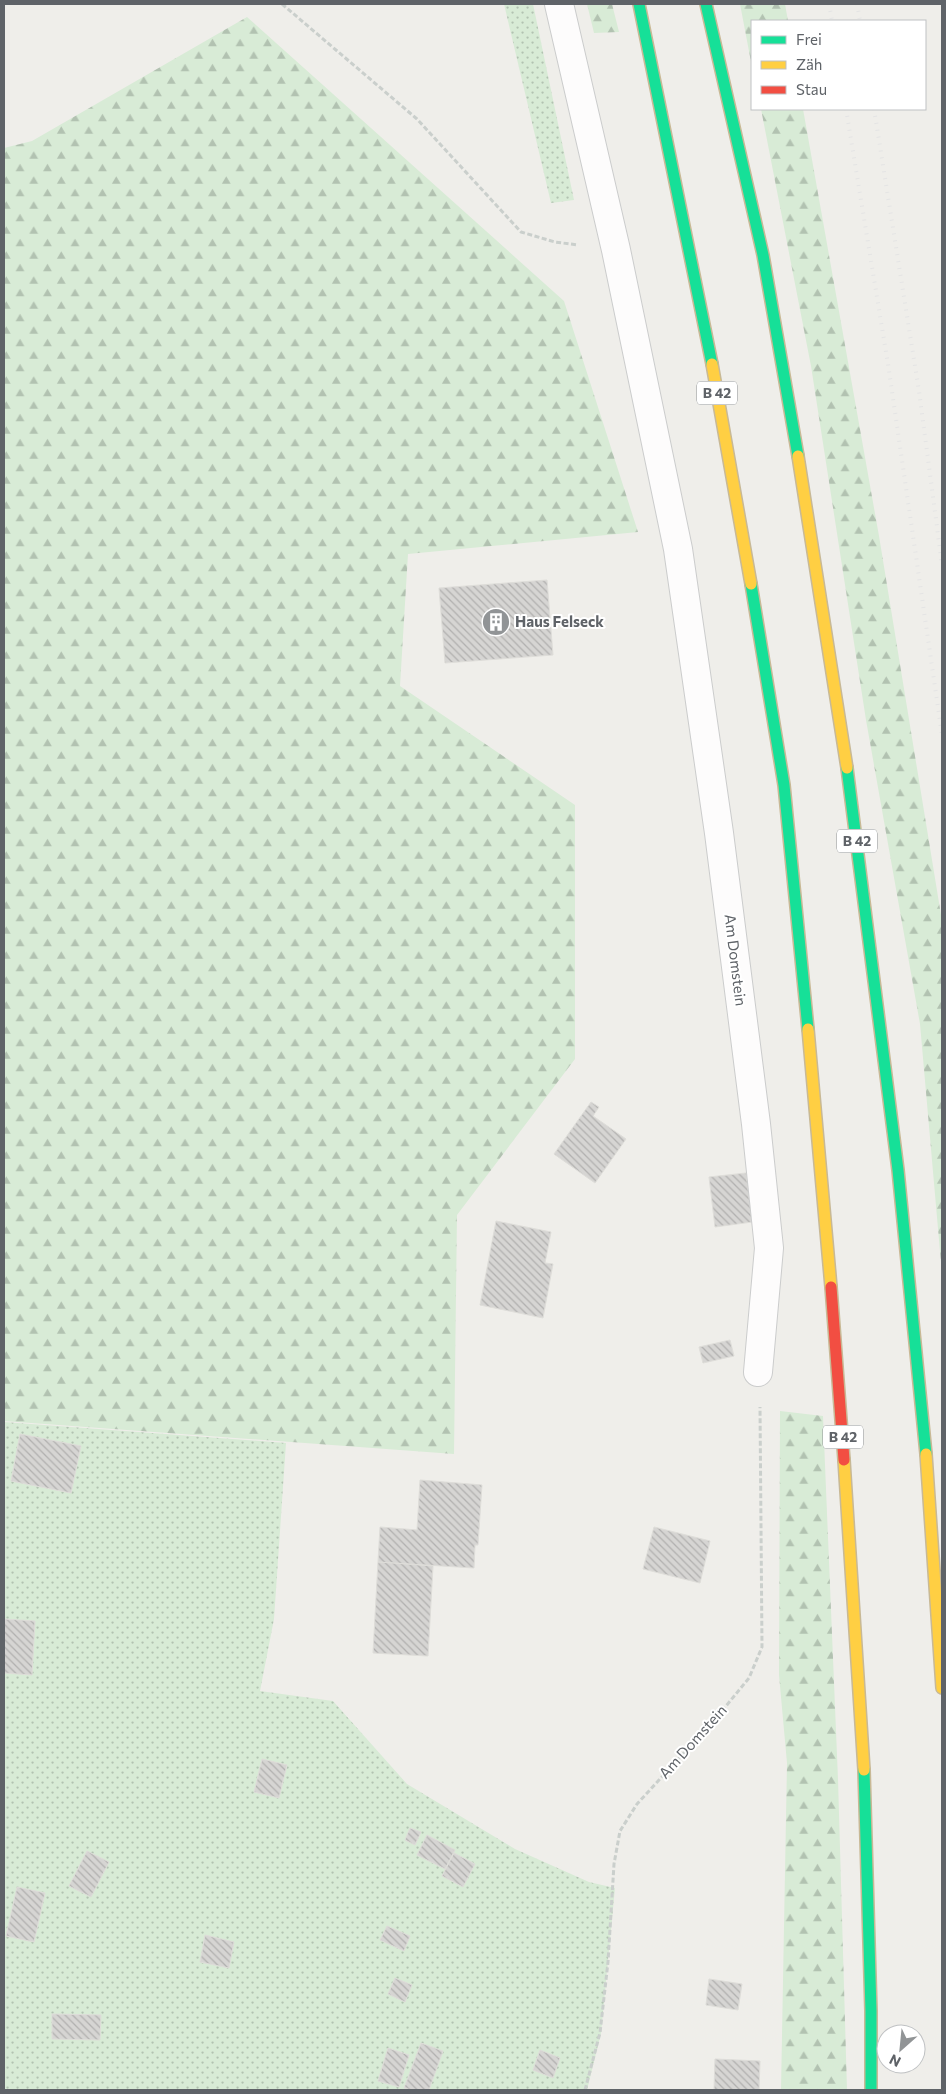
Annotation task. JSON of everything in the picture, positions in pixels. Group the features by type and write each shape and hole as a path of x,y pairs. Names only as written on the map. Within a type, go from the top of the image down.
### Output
{"highway":[{"name":"B 42","path":"639,4 738,498 784,785 822,1184 844,1454 863,1750 871,2011 871,2090"},
{"name":"B 42","path":"706,4 763,255 805,494 849,781 898,1170 925,1446 942,1688"}],"street":[{"name":"Am Domstein","path":"559,4 616,250 678,549 719,833 756,1124 769,1248 758,1385"}],"path":[{"path":"282,4 417,119 521,232 554,242 616,250"},
{"name":"Am Domstein","path":"585,2090 600,2033 608,1962 614,1864 620,1832 637,1804 717,1717 748,1678 762,1647 758,1385"}],"green space":[{"path":"504,4 533,4 574,200 551,203"},
{"path":"587,4 612,4 619,32 594,33"},
{"path":"740,4 785,4 788,20 751,20 751,62"},
{"path":"247,17 564,301 638,532 408,554 400,686 575,805 575,1059 457,1215 454,1454 4,1421 4,148 32,141"},
{"path":"761,110 803,110 879,536 942,921 942,1274 920,1024 866,720 811,366"},
{"path":"780,1411 823,1416 838,1779 847,2090 781,2090 787,1763 779,1675"},
{"path":"4,1422 286,1443 274,1619 260,1691 333,1701 407,1784 515,1849 589,1882 615,1888 601,2033 587,2090 4,2090"}],"building":[{"name":"Haus Felseck","path":"547,580 553,655 445,663 439,588"},
{"path":"591,1102 599,1107 593,1116 626,1139 595,1183 554,1154"},
{"path":"746,1173 752,1222 715,1227 709,1177"},
{"path":"496,1221 551,1232 545,1263 553,1264 543,1318 480,1305"},
{"path":"730,1340 734,1356 703,1363 699,1347"},
{"path":"20,1434 81,1446 71,1493 11,1481"},
{"path":"420,1480 482,1485 478,1545 475,1545 474,1568 378,1562 380,1527 417,1530"},
{"path":"654,1527 710,1541 700,1583 643,1569"},
{"path":"378,1562 433,1566 428,1656 373,1653"},
{"path":"4,1619 35,1621 32,1675 4,1673"},
{"path":"262,1759 287,1765 279,1798 254,1792"},
{"path":"410,1828 421,1832 415,1845 405,1840"},
{"path":"427,1835 455,1850 445,1869 417,1855"},
{"path":"87,1851 109,1862 91,1897 69,1886"},
{"path":"454,1853 475,1864 463,1887 442,1876"},
{"path":"17,1887 45,1893 34,1942 6,1936"},
{"path":"387,1926 410,1936 404,1951 380,1940"},
{"path":"205,1935 234,1942 229,1968 200,1962"},
{"path":"395,1978 412,1985 405,2002 388,1994"},
{"path":"709,1979 742,1984 738,2010 706,2005"},
{"path":"52,2014 101,2015 100,2040 52,2039"},
{"path":"421,2043 443,2051 429,2090 404,2088"},
{"path":"388,2048 409,2055 399,2087 378,2081"},
{"path":"540,2050 560,2058 553,2078 533,2070"},
{"path":"715,2059 760,2061 759,2090 714,2090"}],"railway":[{"path":"829,4 832,20"},
{"path":"857,4 860,20"},
{"path":"846,110 888,364 942,735"},
{"path":"874,110 919,391 942,565"}],"traffic: fast":[{"path":"639,4 712,364"},
{"path":"706,4 763,255 798,456"},
{"path":"751,584 784,785 808,1029"},
{"path":"847,768 898,1170 926,1454"},
{"path":"864,1770 871,2011 871,2090"}],"traffic: slow":[{"path":"712,364 751,584"},
{"path":"798,456 847,768"},
{"path":"808,1029 831,1287"},
{"path":"926,1454 942,1688"},
{"path":"844,1460 864,1770"}],"traffic: jam":[{"path":"831,1287 844,1460"}],"place":[{"name":"Haus Felseck","path":"496,622"}]}
